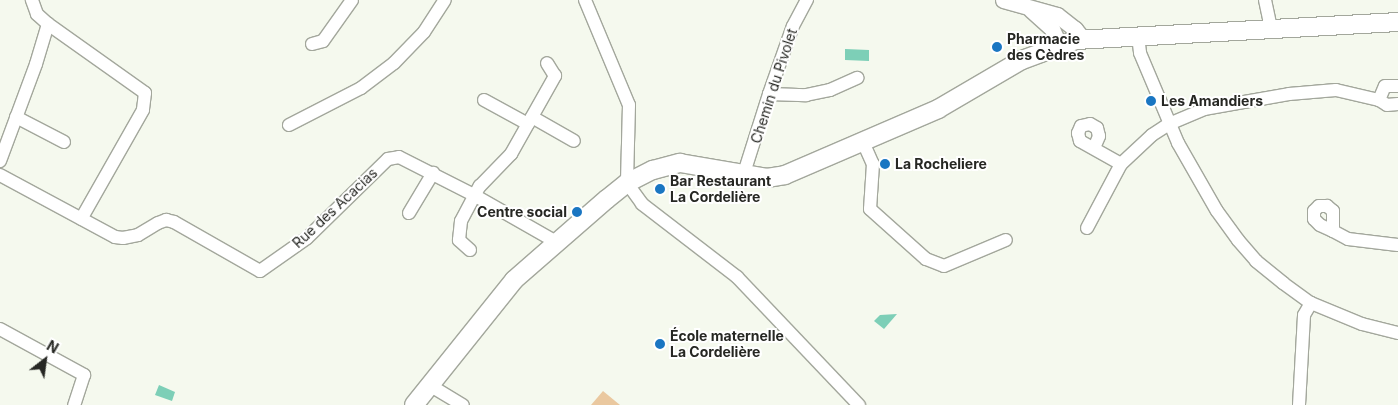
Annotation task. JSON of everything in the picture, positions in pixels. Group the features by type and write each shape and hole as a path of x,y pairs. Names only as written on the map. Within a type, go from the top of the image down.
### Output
{"main road":[{"path":"414,405 514,280 556,242 628,183 653,170 680,163 766,178 785,175 938,109 1022,60 1059,44 1083,39 1398,22"}],"street":[{"path":"32,0 37,14 48,24 146,93 143,110 81,219"},
{"path":"312,44 323,41 352,0"},
{"path":"289,125 326,108 360,88 394,63 424,32 445,0"},
{"path":"584,0 629,105 628,183 642,204 737,277 846,399 859,405"},
{"name":"Chemin du Pivolet","path":"744,173 793,26 808,0"},
{"path":"1003,0 1057,15 1075,29 1083,39"},
{"path":"1265,0 1271,29"},
{"path":"1030,9 1052,29 1059,44"},
{"path":"0,161 36,64 48,24"},
{"path":"1138,36 1140,53 1169,124 1191,169 1217,212 1238,240 1263,266 1310,302 1362,324 1398,333"},
{"path":"470,250 459,240 461,221 480,186 511,154 555,76 547,62"},
{"path":"769,94 806,95 830,90 857,78"},
{"path":"1379,100 1385,86 1398,86"},
{"path":"1087,228 1121,164 1152,135 1169,124 1204,109 1289,94 1336,90 1379,100 1387,105 1398,104"},
{"path":"484,100 574,140"},
{"path":"16,117 64,142"},
{"path":"863,142 873,164 870,209 926,259 944,266 1006,240"},
{"path":"1094,148 1121,164"},
{"name":"Rue des Acacias","path":"0,175 115,237 123,238 138,235 166,220 174,222 260,271 307,238 388,159 395,157 404,158 556,242"},
{"path":"409,214 433,173"},
{"path":"1333,232 1348,239 1398,245"},
{"path":"1299,405 1304,316 1310,302"},
{"path":"0,329 84,375 74,405"},
{"path":"431,386 463,405"}],"shaded area":[{"path":"845,49 869,50 869,61 845,60"},
{"path":"897,314 884,329 874,321 880,315"},
{"path":"159,385 175,392 172,401 155,395"},
{"path":"603,391 620,405 591,405"}],"place":[{"name":"Pharmacie des Cèdres","path":"997,47"},
{"name":"Les Amandiers","path":"1151,101"},
{"name":"La Rocheliere","path":"885,164"},
{"name":"Bar Restaurant La Cordelière","path":"660,189"},
{"name":"Centre social","path":"577,212"},
{"name":"École maternelle La Cordelière","path":"660,344"}]}
